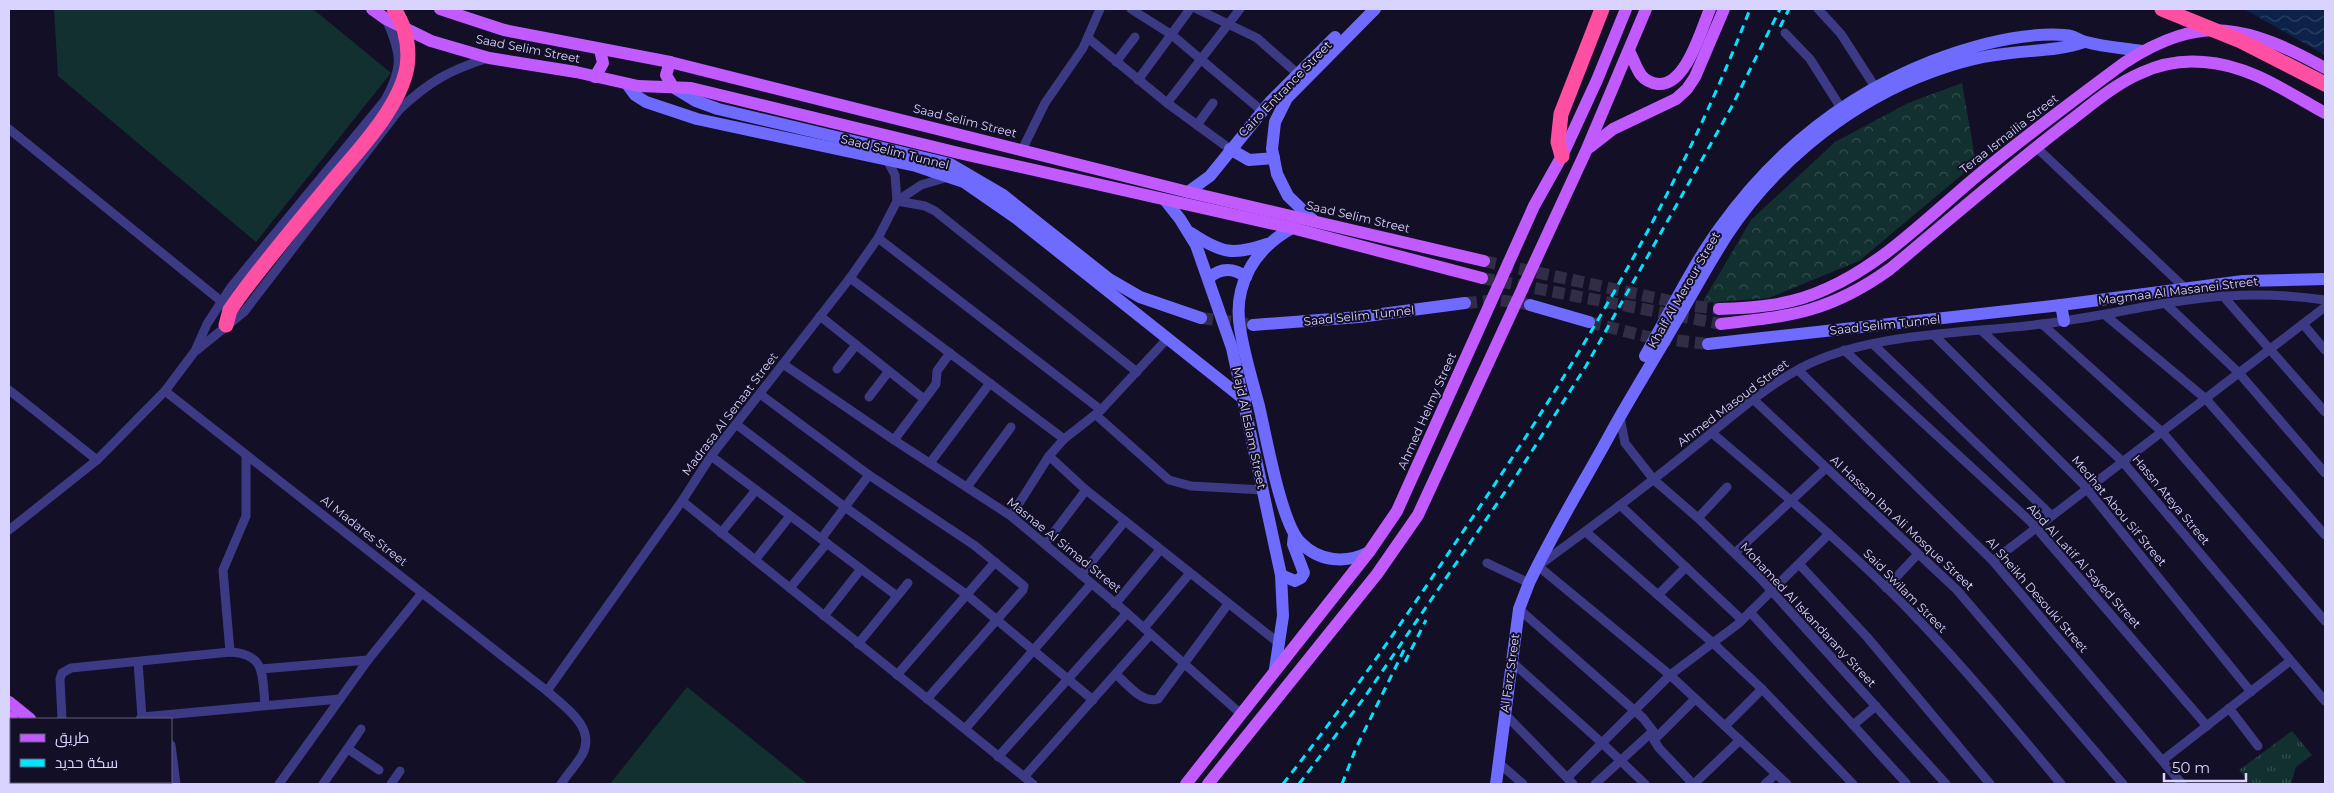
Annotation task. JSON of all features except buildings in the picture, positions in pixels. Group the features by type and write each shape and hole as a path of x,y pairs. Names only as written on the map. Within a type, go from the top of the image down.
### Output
{"highway":[{"path":"1562,156 1558,142 1558,132 1564,105 1602,9"},
{"path":"2162,9 2241,41 2325,84"},
{"path":"2190,9 2260,39 2325,76"},
{"path":"226,325 230,310 239,297 356,152 384,115 399,91 407,68 408,49 406,32 390,14"}],"main road":[{"name":"Saad Selim Street","path":"372,9 390,14 431,41 489,58 627,84 650,87 691,88 1165,200 1292,228 1482,278"},
{"name":"Saad Selim Street","path":"440,9 458,12 518,34 670,62 1188,192 1484,261"},
{"name":"Ahmed Helmy Street","path":"1186,784 1369,552 1397,511 1534,206 1562,156 1598,80 1626,9"},
{"path":"1208,784 1377,574 1418,515 1586,151 1646,9"},
{"path":"1629,50 1639,72 1646,79 1660,84 1671,81 1687,62 1710,9"},
{"path":"1586,151 1614,129 1676,99 1687,89 1695,77 1724,9"},
{"name":"Teraa Ismailia Street","path":"1719,309 1763,307 1797,300 1824,290 1861,271 2007,151 2142,51 2184,34 2204,29 2227,29 2269,41 2325,68"},
{"path":"595,77 603,63 600,50"},
{"path":"670,62 666,75 673,87"},
{"path":"1721,324 1788,316 1831,303 1852,293 1890,269 2036,147 2116,86 2143,72 2172,63 2202,62 2232,67 2260,78 2325,113"},
{"path":"9,702 29,718"}],"street":[{"path":"1022,150 1045,103 1073,66 1088,38 1100,9"},
{"path":"1131,9 1172,35 1262,111"},
{"path":"1138,80 1190,9"},
{"path":"1197,9 1256,38 1298,74"},
{"path":"1167,103 1240,9"},
{"name":"Cairo Entrance Street","path":"1188,192 1210,176 1262,111 1363,9"},
{"name":"Cairo Entrance Street","path":"1313,220 1283,189 1276,174 1273,131 1278,114 1287,98 1375,9"},
{"path":"1818,9 1841,34 1875,87"},
{"path":"9,530 97,460 165,391 195,351 207,324 221,301 385,100 394,83 399,65 398,46 390,14"},
{"path":"1785,33 1810,59 1840,108"},
{"name":"Khalf Al Merour Street","path":"1620,417 1618,413 1625,392 1719,230 1746,194 1783,154 1840,108 1875,87 1942,57 1998,41 2062,34 2074,36 2084,42 2142,51"},
{"path":"1116,62 1135,37"},
{"path":"1088,38 1167,103 1230,149 1249,160 1274,158"},
{"name":"Khalf Al Merour Street","path":"1538,566 1620,417 1728,234 1753,201 1816,138 1863,104 1889,90 1943,68 2000,54 2068,47 2084,42"},
{"path":"195,351 244,312 399,110 437,78 459,67 489,58"},
{"path":"627,84 635,95 646,102 697,119 931,170 974,188 1016,218 1244,400"},
{"name":"Saad Selim Tunnel","path":"673,87 696,101 718,109 950,164 1003,195 1109,279 1140,297 1201,318"},
{"path":"1196,125 1213,103"},
{"path":"9,129 221,301 226,325"},
{"path":"2036,147 2186,289"},
{"path":"887,160 895,176 897,201"},
{"path":"897,201 922,185 949,176"},
{"name":"Majd Al Eslam Street","path":"1165,200 1196,245 1232,348 1281,575 1283,616 1275,669"},
{"path":"897,201 925,206 935,211 1137,372"},
{"name":"Madrasa Al Senaat Street","path":"547,691 682,501 711,456 850,278 878,238 897,201"},
{"name":"Majd Al Eslam Street","path":"1292,228 1269,244 1256,259 1246,278 1239,301 1240,328 1277,482 1294,535 1315,554 1333,560 1352,559 1369,552"},
{"path":"1187,230 1223,251 1241,252 1269,244"},
{"path":"878,238 1098,413 1169,480 1191,486 1263,490"},
{"path":"1208,278 1224,270 1236,271 1246,278"},
{"path":"850,278 1064,439"},
{"name":"Magmaa Al Masanei Street","path":"2061,305 2243,281 2325,279"},
{"name":"Magmaa Al Masanei Street","path":"2064,321 2223,296 2279,295 2325,300"},
{"path":"2223,296 2325,412"},
{"name":"Saad Selim Tunnel","path":"1253,325 1359,317 1465,303"},
{"path":"2166,304 2239,373 2324,471"},
{"path":"1530,305 1589,322"},
{"path":"2061,305 2064,321"},
{"name":"Saad Selim Tunnel","path":"1708,344 2061,305"},
{"path":"1993,561 2325,307"},
{"path":"2105,315 2206,399 2325,535"},
{"path":"820,316 924,399"},
{"name":"Ahmed Masoud Street","path":"1538,566 1654,480 1754,400 1798,370 1820,358 1844,350 1873,344 2064,321"},
{"path":"2042,324 2162,432 2325,621"},
{"path":"2303,324 2325,350"},
{"name":"Hassn Ateya Street","path":"1982,331 2123,462 2325,701"},
{"name":"Medhat Abou Sif Street","path":"1935,336 2087,489 2251,692"},
{"path":"1011,516 1049,456 1064,439 1098,413 1167,339"},
{"path":"1873,344 2052,516"},
{"path":"836,369 856,345"},
{"name":"Abd Al Latif Al Sayed Street","path":"1844,350 2036,528 2207,726"},
{"path":"894,440 936,384 937,371 950,353"},
{"name":"Masnae Al Simad Street","path":"783,364 894,440 1011,516 1127,613 1240,714"},
{"name":"Al Sheikh Desouki Street","path":"1798,370 1993,561 2182,784"},
{"path":"869,397 888,371"},
{"path":"930,462 990,383"},
{"path":"9,390 97,460"},
{"name":"Al Madares Street","path":"165,391 547,691 578,719 585,732 586,743 582,754 560,784"},
{"path":"760,394 868,475 974,545 1024,586 1023,590 927,699"},
{"name":"Al Hassan Ibn Ali Mosque Street","path":"1754,400 1825,469 1965,598 2122,784"},
{"name":"Mohamed Al Iskandarany Street","path":"1620,417 1625,443 1654,480 1736,553 1772,590 1946,784"},
{"path":"736,424 845,507 967,595 1093,700"},
{"path":"966,487 1011,427"},
{"name":"Said Swilam Street","path":"1712,433 1829,534 1886,588 1962,667 2061,784"},
{"path":"230,652 223,570 246,516 246,455"},
{"path":"711,456 897,596"},
{"path":"1049,456 1086,490 1280,644"},
{"path":"1736,553 1825,469"},
{"path":"790,588 868,475"},
{"path":"1698,518 1727,487"},
{"path":"722,533 756,490"},
{"path":"1045,544 1086,490"},
{"path":"682,501 1032,784"},
{"path":"1620,505 1742,620"},
{"path":"755,560 790,516"},
{"path":"1081,575 1125,521"},
{"path":"1586,532 1714,644 1762,689 1853,784"},
{"path":"1504,713 1570,781 1602,743 1670,676 1714,644 1742,620 1829,534"},
{"path":"1281,575 1295,581 1301,578 1304,573 1293,544 1294,535"},
{"path":"1116,604 1160,550"},
{"path":"1886,588 1917,555"},
{"path":"897,675 995,562"},
{"path":"1487,563 1529,583"},
{"path":"1799,564 1867,637 1990,784"},
{"path":"1538,566 1670,676 1787,784"},
{"name":"Al Farz Street","path":"1496,784 1519,609 1538,566"},
{"path":"1658,595 1686,567"},
{"path":"824,616 862,569"},
{"path":"1144,628 1190,573"},
{"path":"858,644 908,583"},
{"path":"965,730 1091,584"},
{"path":"279,784 368,660 422,593"},
{"path":"1116,674 1144,698 1158,699 1228,604"},
{"path":"1519,609 1635,711 1693,784 1740,740"},
{"path":"1750,612 1906,783"},
{"path":"998,757 1127,613"},
{"path":"1024,777 1150,635"},
{"path":"62,718 60,679 66,671 230,652 243,652 257,660 261,669 265,704"},
{"path":"261,669 368,660"},
{"path":"1511,661 1645,784"},
{"path":"2163,760 2290,661"},
{"path":"138,662 141,718 168,717 265,704 340,699"},
{"path":"1725,726 1762,689"},
{"path":"1595,784 1621,760 1654,736 1694,699"},
{"path":"1852,725 1876,706"},
{"path":"2229,708 2258,746"},
{"path":"323,784 362,729"},
{"path":"348,749 380,770"},
{"path":"172,753 176,784"},
{"path":"1499,762 1523,784"},
{"path":"391,784 400,771"},
{"path":"1764,784 1776,774"}],"green space":[{"path":"54,9 313,9 391,73 256,242 58,76"},
{"path":"1962,83 1976,163 1859,261 1769,298 1702,303 1751,220 1835,142 1908,103"},
{"path":"687,687 808,784 610,784"},
{"path":"2292,731 2312,755 2296,767 2291,784 2250,784 2239,770"}],"water":[{"path":"2244,9 2325,9 2325,55"}],"tunnel":[{"path":"1484,261 1693,306 1719,309"},
{"path":"1482,278 1721,324"},
{"path":"1465,303 1498,300 1527,304"},
{"path":"1201,318 1248,324"},
{"path":"1589,322 1648,337 1708,344"}],"railway":[{"path":"1283,784 1351,694 1416,602 1501,476 1581,348 1655,217 1689,149 1721,80 1750,9"},
{"path":"1299,784 1364,698 1518,473 1586,366 1731,108 1780,9"},
{"path":"1780,27 1789,9"},
{"path":"1405,662 1426,620"},
{"path":"1342,784 1356,748 1404,650"}]}
